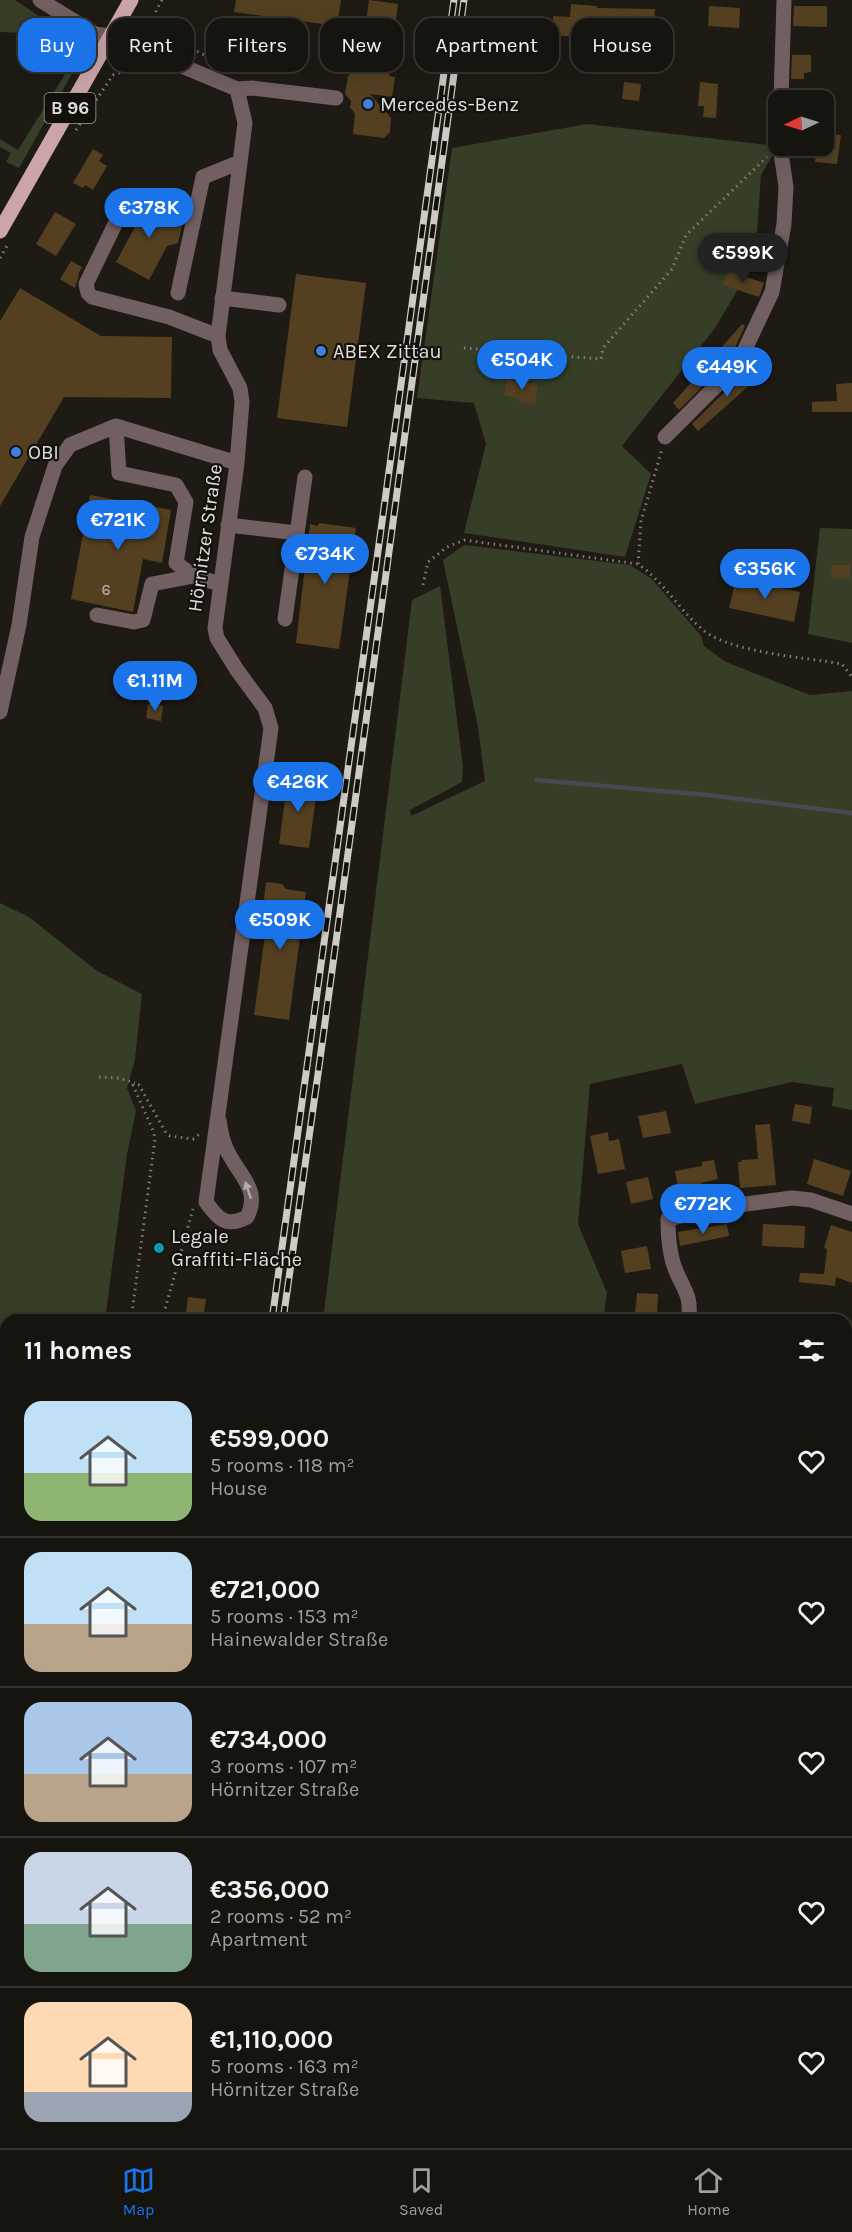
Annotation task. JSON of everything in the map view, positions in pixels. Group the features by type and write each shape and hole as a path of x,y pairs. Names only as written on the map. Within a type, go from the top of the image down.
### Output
{"main road":[{"name":"B 96","path":"120,18 131,0"},
{"name":"B 96","path":"0,231 108,40"}],"street":[{"path":"40,0 95,34 108,36"},
{"path":"781,90 784,0"},
{"path":"194,71 237,89 252,88 336,98"},
{"name":"Hörnitzer Straße","path":"219,1120 226,1149 250,1190 252,1204 247,1217 235,1222 223,1220 214,1215 206,1202 271,728 265,708 217,638 215,620 237,463 242,402 240,388 220,350 218,336 244,123 237,89"},
{"path":"665,437 738,364 772,292 784,224 786,187 781,156"},
{"path":"178,293 203,177 240,162"},
{"path":"121,212 86,284 88,293 92,297 169,317 218,336"},
{"path":"222,298 279,305"},
{"path":"0,712 19,625 32,537 55,466 70,445 116,426 237,463"},
{"path":"116,426 119,473 176,485 186,502 176,563 194,576 220,584"},
{"path":"285,619 305,477"},
{"path":"228,525 297,533"},
{"path":"98,615 134,622 142,620 152,584 194,576"},
{"path":"689,1314 687,1290 676,1270 671,1252 668,1219 723,1207 792,1198 810,1200 852,1214"}],"path":[{"path":"162,0 153,19 156,29 206,57"},
{"path":"75,132 112,75 121,72"},
{"path":"464,348 601,359 603,348 672,269 686,235 769,156"},
{"path":"638,564 641,521 665,437"},
{"path":"423,585 429,562 447,547 464,540 638,564 654,576 705,632 734,646 842,664 852,676"},
{"path":"99,1077 127,1079 139,1085 166,1133 170,1136 192,1139 219,1120"},
{"path":"132,1314 155,1139 135,1091 135,1083"},
{"path":"164,1314 193,1208"}],"green space":[{"path":"0,0 15,0 42,18 18,18 18,33 0,32"},
{"path":"65,72 73,72 19,168 6,162 11,153 0,147 0,139 18,150"},
{"path":"587,124 768,145 768,156 772,156 761,175 755,261 715,328 622,446 651,474 625,557 464,533 486,444 474,403 417,398 452,148"},
{"path":"820,528 852,529 852,643 808,634"},
{"path":"464,545 630,565 652,579 701,636 704,646 726,662 810,695 852,691 852,1110 832,1106 834,1088 792,1082 695,1104 682,1064 590,1084 578,1224 607,1293 604,1314 324,1314 412,600 440,586 463,767 462,782 410,810 411,816 485,781 478,727 443,560"},
{"path":"0,903 29,917 97,971 142,994 135,1059 127,1088 136,1111 127,1154 106,1314 0,1314"}],"building":[{"path":"236,0 341,0 338,18 320,18 320,24 308,22 308,18 278,18 234,12"},
{"name":"Mercedes-Benz","path":"369,0 398,4 396,18 367,18"},
{"path":"571,4 597,6 597,8 655,9 655,18 571,18 571,36 559,35 559,18 553,18 553,16 570,17"},
{"path":"709,6 740,8 739,28 708,26"},
{"path":"794,6 827,6 827,27 793,26"},
{"path":"792,55 811,55 811,72 804,73 804,79 791,79"},
{"name":"Mercedes-Benz","path":"353,72 390,72 389,76 395,77 392,97 370,94 391,118 390,132 384,138 353,134 355,114 350,107 351,101 345,94 348,76"},
{"path":"624,82 641,84 639,101 622,99"},
{"path":"700,82 718,84 716,118 703,117 704,106 698,106"},
{"path":"834,134 841,135 837,164 815,162 816,156 834,156"},
{"path":"93,149 103,155 99,161 107,166 93,190 85,185 83,188 73,183"},
{"path":"142,198 183,222 178,243 167,246 149,280 116,262 135,227 129,223"},
{"path":"55,212 76,224 56,256 36,244"},
{"path":"71,261 82,267 75,288 60,279"},
{"path":"728,271 764,283 759,297 723,285"},
{"name":"ABEX Zittau","path":"296,274 366,283 347,427 277,418"},
{"path":"20,288 101,336 172,337 171,398 64,397 0,506 0,321"},
{"path":"742,324 745,326 730,359 679,410 673,403"},
{"path":"750,367 760,376 698,431 692,424"},
{"path":"507,379 538,385 535,404 519,402 520,399 504,395"},
{"path":"852,383 852,412 812,412 812,402 837,401 836,384"},
{"path":"90,495 171,510 162,563 143,559 133,612 71,599"},
{"path":"319,523 356,528 339,649 296,643 310,524 318,526"},
{"path":"832,565 850,565 850,578 831,579"},
{"path":"736,579 800,592 794,622 729,608"},
{"path":"148,704 163,706 161,721 146,718"},
{"path":"287,779 318,783 309,848 279,844 285,800 279,799 281,787 286,788"},
{"path":"266,882 282,884 286,889 306,892 289,1020 254,1015 269,906 264,899"},
{"path":"795,1104 812,1107 810,1124 792,1121"},
{"path":"666,1111 671,1133 643,1138 638,1116"},
{"path":"770,1124 776,1185 740,1188 738,1162 758,1159 755,1125"},
{"path":"608,1132 609,1141 619,1139 625,1169 598,1174 590,1136"},
{"path":"814,1159 851,1171 843,1196 807,1184"},
{"path":"714,1160 718,1179 701,1183 702,1189 679,1193 675,1171 702,1166 702,1162"},
{"path":"648,1177 653,1199 631,1204 626,1182"},
{"path":"727,1224 729,1236 680,1246 678,1232"},
{"path":"763,1224 805,1226 804,1248 762,1246"},
{"path":"831,1225 852,1232 852,1283 836,1277 835,1286 799,1282 800,1273 824,1274 827,1249 824,1248"},
{"path":"647,1246 651,1269 625,1273 621,1251"},
{"path":"637,1293 658,1294 657,1314 635,1314"},
{"path":"188,1297 206,1299 204,1314 186,1314"}],"waterway":[{"path":"537,780 707,795 852,813"}],"railway":[{"path":"273,1314 454,0"},
{"path":"284,1314 464,0"}],"place":[{"name":"Mercedes-Benz","path":"368,104"},
{"name":"ABEX Zittau","path":"321,351"},
{"name":"OBI","path":"16,452"},
{"name":"Legale Graffiti-Fläche","path":"159,1248"}]}
